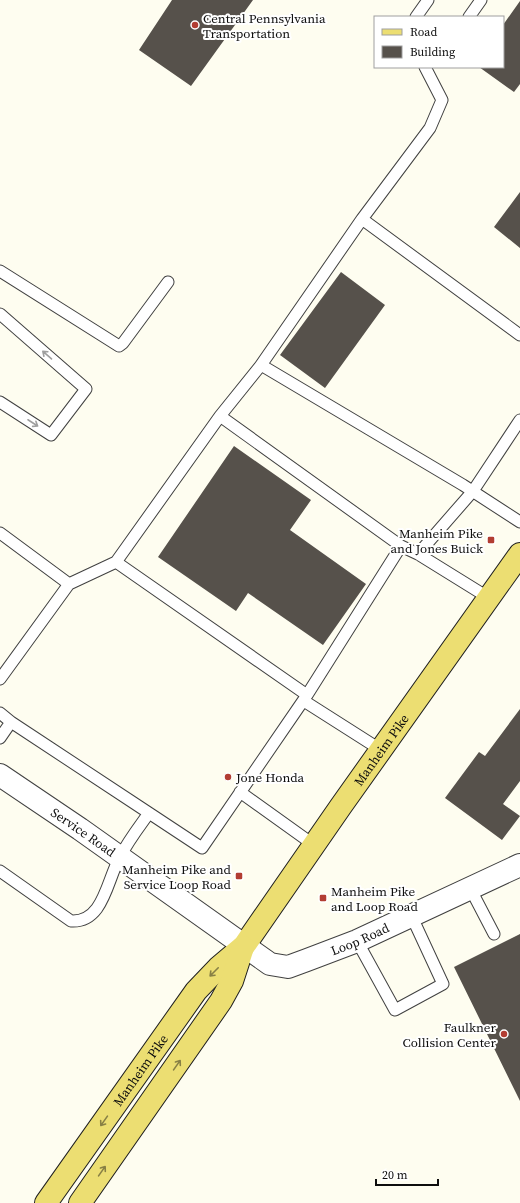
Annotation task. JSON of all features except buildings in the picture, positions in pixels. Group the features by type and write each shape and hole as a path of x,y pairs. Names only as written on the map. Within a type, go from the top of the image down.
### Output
{"main road":[{"name":"Manheim Pike","path":"46,1203 196,991 218,968 244,946 520,554"},
{"name":"Manheim Pike","path":"80,1203 221,1001 232,981 244,946"}],"street":[{"name":"Service Road","path":"0,775 244,946"},
{"name":"Loop Road","path":"244,946 270,964 288,968 357,940 520,865"}],"lane":[{"path":"417,16 428,0"},
{"path":"470,16 481,0"},
{"path":"0,679 69,584 116,562 220,416 261,364 362,219 430,128 442,100 426,68"},
{"path":"362,219 520,335"},
{"path":"0,271 119,346 123,343 168,282"},
{"path":"0,314 86,389 50,435 0,402"},
{"path":"261,364 473,491 520,522"},
{"path":"220,416 401,546 418,554 489,598"},
{"path":"418,554 473,491 520,420"},
{"path":"0,533 69,584"},
{"path":"0,713 11,722 202,848 305,698 401,546"},
{"path":"116,562 305,698 381,750"},
{"path":"0,738 11,722"},
{"path":"240,792 314,845"},
{"path":"0,871 71,921 80,922 89,918 100,905 119,857 149,813"},
{"path":"470,888 494,934"},
{"path":"357,940 395,1010 443,984 411,915"}],"place":[{"name":"Central Pennsylvania Transportation","path":"195,25"},
{"name":"Manheim Pike and Jones Buick","path":"491,540"},
{"name":"Jone Honda","path":"228,777"},
{"name":"Manheim Pike and Service Loop Road","path":"239,876"},
{"name":"Manheim Pike and Loop Road","path":"323,898"},
{"name":"Faulkner Collision Center","path":"504,1034"}]}
